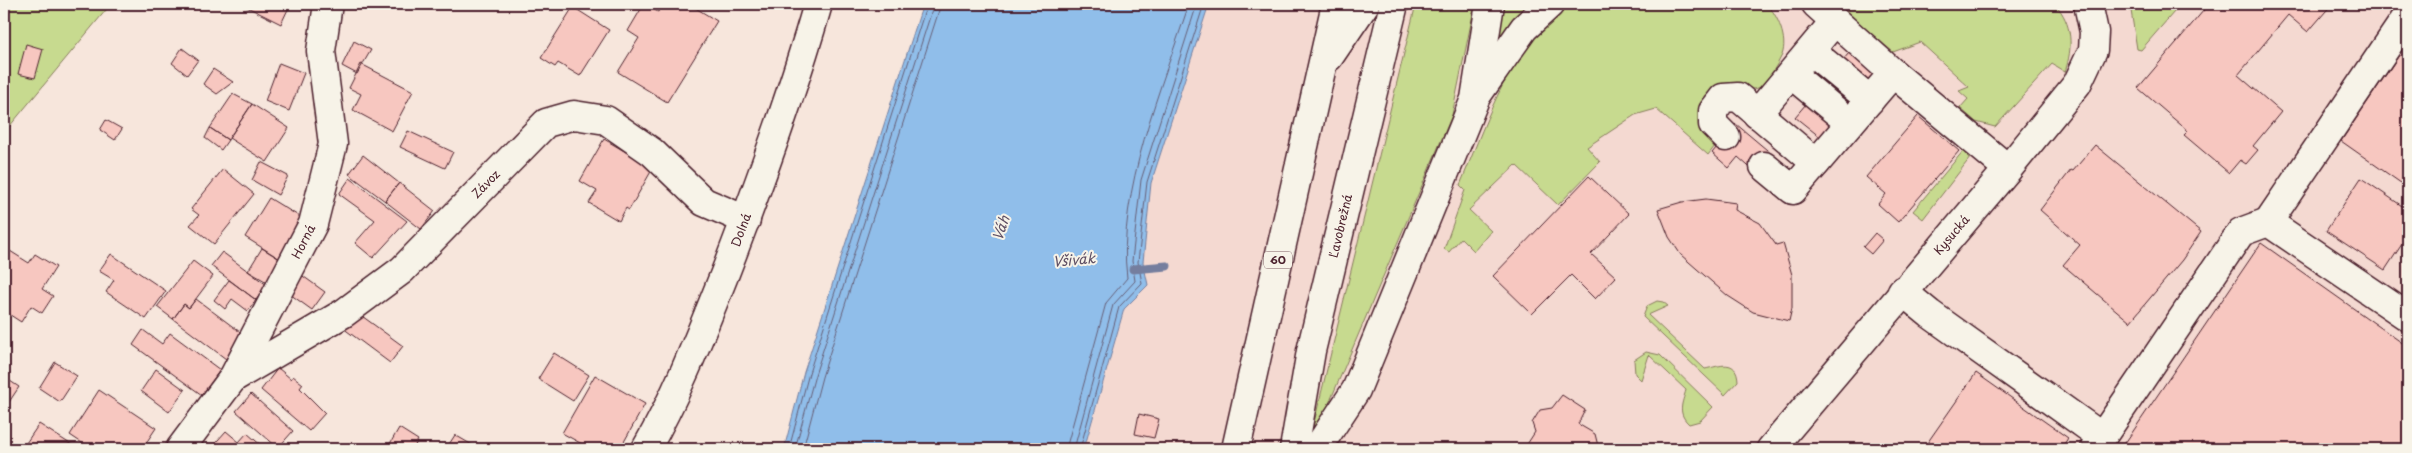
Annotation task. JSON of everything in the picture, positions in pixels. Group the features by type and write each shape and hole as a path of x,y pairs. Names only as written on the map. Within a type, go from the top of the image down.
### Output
{"main road":[{"name":"Horná","path":"180,449 233,378 313,224 333,144 321,51 328,4"},
{"name":"Dolná","path":"646,449 676,392 746,220 818,4"},
{"name":"60","path":"1236,449 1336,4"},
{"path":"1320,71 1365,4"},
{"name":"Ľavobrežná","path":"1294,449 1311,351 1394,4"},
{"path":"1475,99 1490,4"},
{"path":"1317,449 1356,390 1475,99 1524,28 1550,4"},
{"name":"Kysucká","path":"1770,449 1902,291 2008,169 2077,84 2092,50 2094,32 2088,4"},
{"path":"1757,114 1811,51 1825,13 1893,74 2008,169"},
{"path":"1902,291 2098,443 2241,232 2268,222 2408,15"},
{"path":"1811,51 1870,100"},
{"path":"1791,74 1850,123"},
{"path":"1764,166 1793,190 1893,74"},
{"path":"1726,136 1713,124 1713,111 1723,98 1738,97 1816,163"},
{"name":"Závoz","path":"233,378 344,313 402,270 546,123 574,115 606,120 652,152 704,202 746,220"},
{"path":"2268,222 2408,317"}],"shaded area":[{"path":"1209,4 2408,4 2408,449 1084,449 1124,309 1147,284 1143,262 1151,183"}],"green space":[{"path":"4,4 111,4 4,133"},
{"path":"1416,4 1475,4 1452,115 1313,441 1310,439"},
{"path":"1507,4 1531,4 1496,45 1498,17"},
{"path":"1575,4 1767,4 1781,28 1784,49 1763,87 1753,89 1739,83 1726,83 1716,87 1722,137 1708,155 1656,109 1635,115 1587,147 1600,162 1558,205 1516,165 1469,210 1491,231 1474,251 1461,238 1449,252 1444,249 1465,190 1460,185 1497,96 1521,53 1536,34 1555,16"},
{"path":"1837,4 2055,4 2065,20 2070,36 2068,63 2065,72 2052,64 1995,127 1976,122 1960,108 1968,99 1959,91 1969,87 1920,42 1893,52"},
{"path":"2130,4 2181,4 2141,50 2137,49"},
{"path":"1964,150 1970,158 1923,219 1913,211"},
{"path":"1657,301 1663,302 1668,306 1648,315 1705,369 1727,365 1735,369 1738,381 1725,395 1643,317 1647,306"},
{"path":"1646,352 1660,355 1713,407 1700,421 1689,424 1685,420 1681,408 1686,390 1649,355 1641,380 1635,374 1634,360"}],"water":[{"name":"Váh","path":"923,4 1209,4 1151,183 1143,262 1148,285 1124,309 1084,449 784,449 804,372"}],"building":[{"path":"246,4 290,5 281,24 245,6"},
{"path":"644,4 658,12 663,4 689,4 717,21 667,102 618,72 639,38 628,31"},
{"path":"2209,4 2332,4 2308,32 2288,15 2238,75 2281,112 2253,146 2258,150 2246,164 2240,160 2229,173 2184,135 2188,131 2138,88"},
{"path":"573,7 609,30 580,76 558,63 555,67 541,58"},
{"path":"354,41 371,50 357,74 342,66"},
{"path":"2408,42 2408,188 2341,141"},
{"path":"26,44 43,49 35,78 18,74"},
{"path":"1854,47 1879,67 1820,137 1795,117"},
{"path":"182,48 198,60 187,75 172,63"},
{"path":"279,63 304,73 289,111 265,101"},
{"path":"361,64 413,91 392,131 353,110 361,94 349,88"},
{"path":"213,69 233,82 217,94 203,84"},
{"path":"233,94 252,104 228,140 210,128"},
{"path":"252,104 289,128 267,162 229,138"},
{"path":"1918,116 1959,151 1898,222 1878,204 1886,194 1866,177"},
{"path":"106,120 122,129 115,140 100,130"},
{"path":"1736,124 1773,155 1757,174 1738,157 1729,168 1712,153"},
{"path":"210,128 228,140 221,150 205,138"},
{"path":"408,131 453,152 445,168 400,147"},
{"path":"604,139 653,168 629,210 626,208 619,221 589,203 597,191 580,181"},
{"path":"2095,145 2201,232 2182,260 2130,322 2063,265 2080,245 2040,210 2071,170 2073,171"},
{"path":"363,155 399,183 385,201 349,174"},
{"path":"261,162 288,176 278,195 252,180"},
{"path":"223,169 254,194 214,244 190,225 199,215 191,209"},
{"path":"1589,176 1629,214 1591,254 1616,277 1595,299 1571,275 1532,314 1493,276"},
{"path":"350,178 407,221 373,258 355,243 375,220 339,194"},
{"path":"2361,178 2408,210 2408,235 2385,270 2326,231"},
{"path":"399,183 435,211 421,229 385,201"},
{"path":"269,198 310,223 285,262 245,237"},
{"path":"1706,199 1736,203 1735,210 1760,223 1776,245 1783,243 1792,275 1792,308 1789,321 1753,312 1728,296 1681,255 1669,237 1658,209 1682,202"},
{"path":"1875,233 1883,240 1871,254 1863,247"},
{"path":"2261,243 2408,347 2408,445 2406,449 2121,449"},
{"path":"262,248 286,263 272,285 248,271"},
{"path":"10,251 29,263 35,254 56,267 42,289 53,296 42,313 31,306 21,322 4,311 4,260"},
{"path":"222,252 267,285 256,300 211,266"},
{"path":"111,254 166,291 146,319 106,292 114,280 99,271"},
{"path":"193,261 213,276 189,308 184,304 173,319 157,307"},
{"path":"300,274 325,292 312,310 287,292"},
{"path":"229,280 256,300 248,311 232,299 225,309 214,300"},
{"path":"196,299 244,335 226,359 173,319 184,304 189,308"},
{"path":"355,311 403,346 390,363 343,328"},
{"path":"143,330 162,344 170,333 220,370 202,395 133,345"},
{"path":"554,353 589,375 573,401 538,379"},
{"path":"55,362 77,376 60,402 39,388"},
{"path":"278,368 291,379 293,376 303,384 300,388 325,413 309,431 261,390"},
{"path":"156,369 185,390 169,412 141,391"},
{"path":"1976,373 2068,438 2061,449 1923,449"},
{"path":"595,375 645,404 620,449 591,449 562,433"},
{"path":"4,377 19,387 9,402 4,399"},
{"path":"99,390 156,428 142,449 91,449 70,435"},
{"path":"251,394 293,431 278,448 236,411"},
{"path":"1562,395 1585,410 1578,424 1595,434 1598,446 1596,449 1524,449 1535,432 1532,423 1540,410 1552,408"},
{"path":"1139,414 1159,419 1154,438 1135,434"},
{"path":"39,424 78,449 22,449"},
{"path":"399,428 418,440 413,449 387,449"},
{"path":"226,431 239,442 247,433 263,447 261,449 210,449"},
{"path":"455,435 479,449 446,449"}],"waterway":[{"name":"Všivák","path":"1133,269 1167,266"}]}
